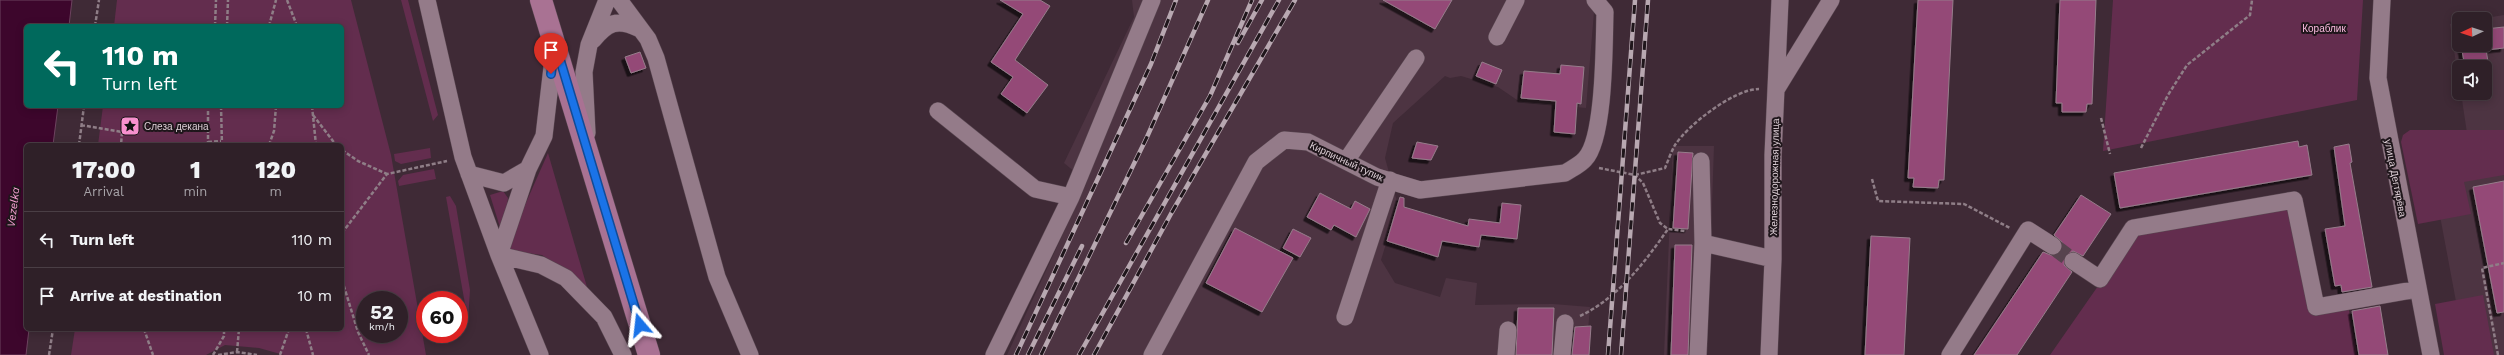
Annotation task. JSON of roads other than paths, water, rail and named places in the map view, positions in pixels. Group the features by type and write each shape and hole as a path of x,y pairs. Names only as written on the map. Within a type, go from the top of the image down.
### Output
{"main road":[{"path":"541,0 649,355"}],"street":[{"path":"427,0 469,174 499,255 540,355"},
{"path":"588,158 584,72 589,45 607,0"},
{"path":"619,0 638,28 648,39 656,58 716,277 750,355"},
{"path":"994,355 1071,197 1152,0"},
{"path":"1497,37 1516,0"},
{"name":"Кирпичный тупик","path":"1152,355 1256,162 1284,140 1308,142 1346,161 1390,180 1420,190 1565,174 1585,160 1593,147 1597,126 1603,67 1605,12 1595,0"},
{"path":"1776,89 1831,0"},
{"name":"улица Дегтярёва","path":"2382,0 2378,78 2431,355"},
{"name":"Железнодорожная улица","path":"1769,355 1773,155 1780,1"},
{"path":"589,45 604,26 616,23 628,23 638,28"},
{"path":"499,255 528,169 544,136 555,43"},
{"path":"1346,161 1416,58"},
{"path":"938,112 1035,189 1071,197"},
{"path":"1698,355 1703,243 1701,161"},
{"path":"469,174 504,183 528,169"},
{"path":"1345,317 1390,180"},
{"path":"2074,261 2100,279 2134,228 2294,200 2316,307 2418,289"},
{"path":"1950,355 2028,230 2053,246"},
{"path":"1703,243 1772,259"},
{"path":"499,255 541,265 566,278 604,317 623,355"},
{"path":"1562,355 1565,323"},
{"path":"1506,355 1508,330"}],"water":[{"name":"Vezelka","path":"0,0 72,0 69,24 24,24 24,108 58,108 53,143 24,143 24,331 29,331 26,355 0,355"}],"tunnel":[{"path":"2053,246 2073,261"}],"railway":[{"path":"1016,355 1151,64 1176,0"},
{"path":"1041,355 1147,137 1208,0"},
{"path":"1126,243 1210,96 1252,0"},
{"path":"1238,43 1262,0"},
{"path":"1079,355 1279,0"},
{"path":"1094,355 1172,212 1295,0"},
{"path":"1608,355 1635,0"},
{"path":"1621,355 1648,0"},
{"path":"1028,355 1082,246"}],"place":[{"name":"Слеза декана","path":"130,126"}],"park label":[{"name":"Кораблик","path":"2324,28"}]}
